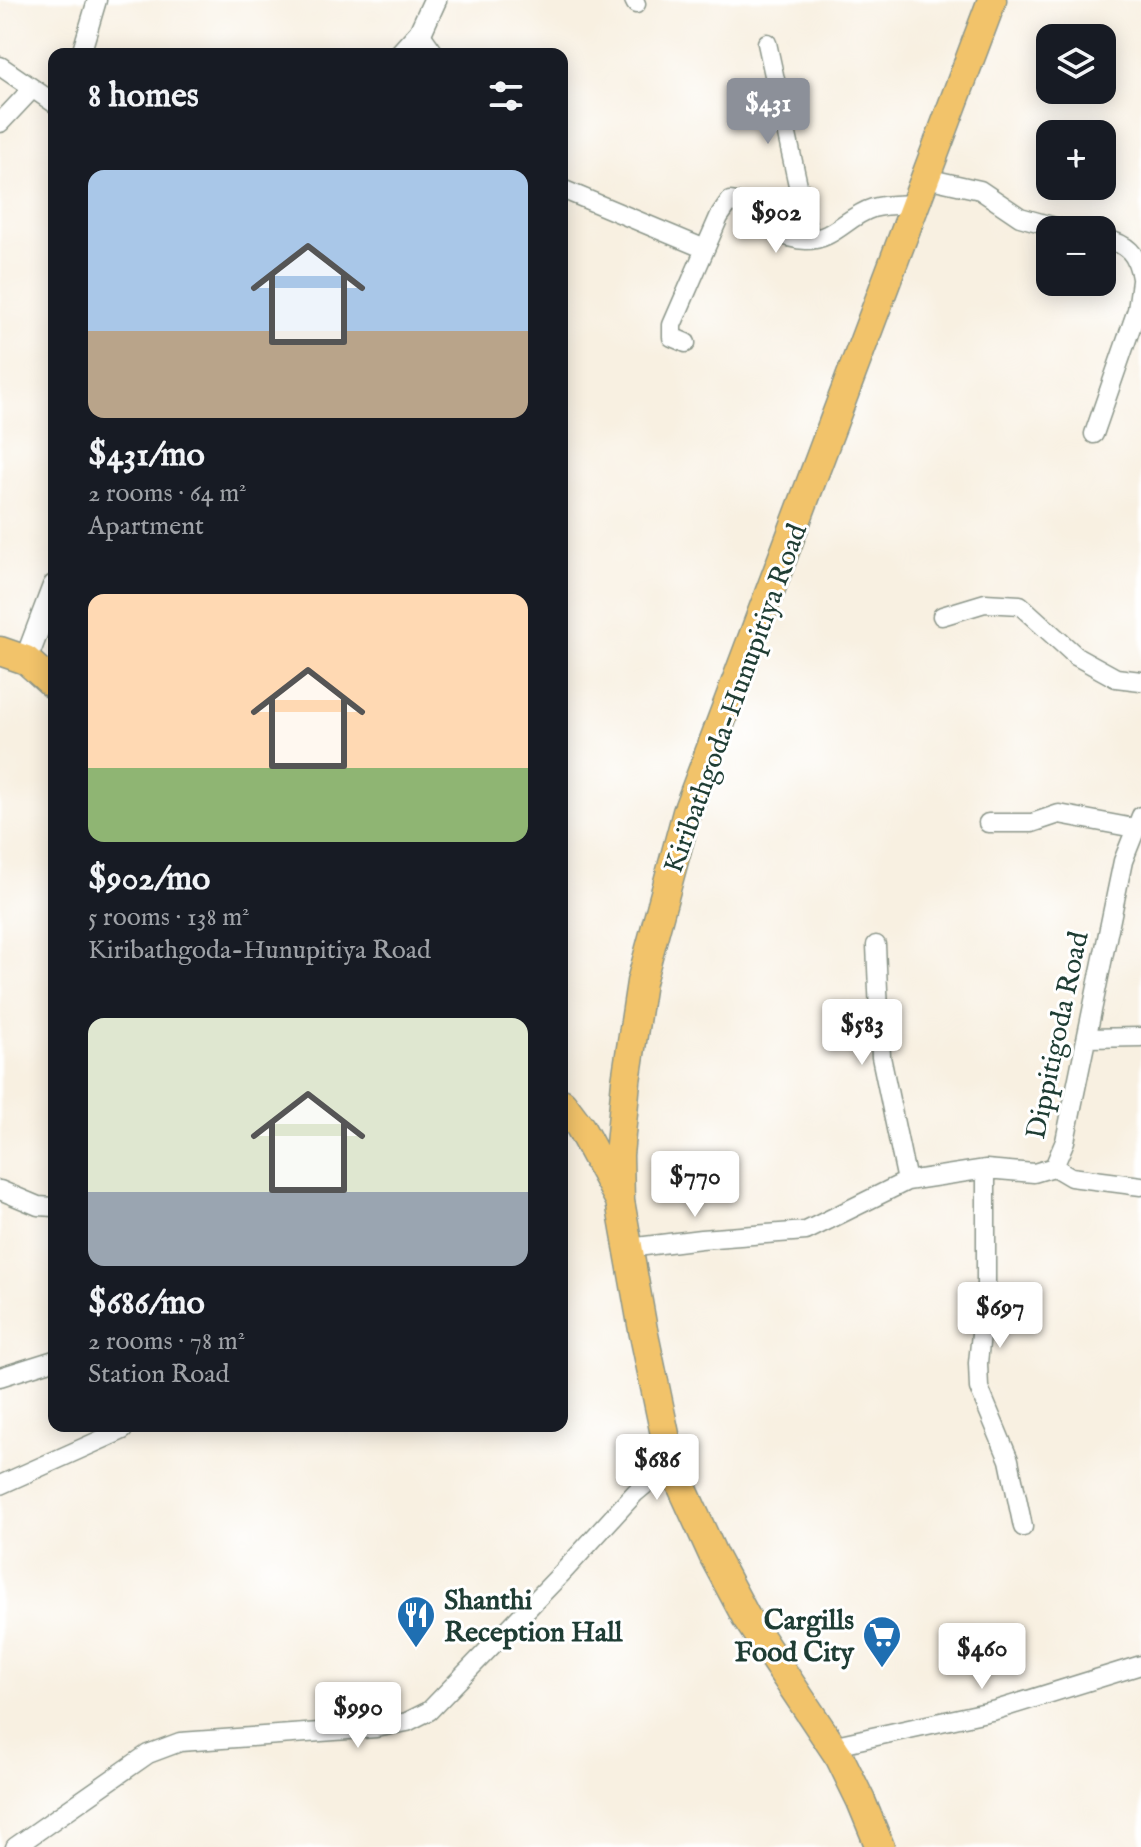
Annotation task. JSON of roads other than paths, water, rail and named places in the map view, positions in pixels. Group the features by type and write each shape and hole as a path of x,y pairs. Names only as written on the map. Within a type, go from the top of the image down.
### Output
{"main road":[{"name":"Kiribathgoda-Hunupitiya Road","path":"880,1847 861,1801 831,1746 746,1617 714,1557 671,1463 620,1201 619,1155 641,982 687,812 992,0"},
{"path":"13,656 48,681"},
{"path":"568,1111 620,1201"}],"street":[{"path":"83,48 97,0"},
{"path":"406,48 420,33 435,0"},
{"path":"420,33 431,48"},
{"path":"767,43 810,240"},
{"path":"0,66 48,99"},
{"path":"0,123 32,89"},
{"path":"686,343 672,337 670,332 719,217 730,201 742,204 771,231 794,239 810,240 828,236 857,215 921,191 980,190 1020,217 1036,222"},
{"path":"568,192 705,249"},
{"path":"1094,434 1139,310 1141,280 1136,244 1116,240"},
{"path":"13,656 48,596"},
{"path":"942,616 985,603 1020,605 1076,656 1116,678 1141,681"},
{"path":"988,823 1032,823 1059,814 1138,822"},
{"name":"Dippitigoda Road","path":"629,1248 806,1231 907,1181 986,1169 1034,1173 1054,1167 1065,1141 1123,861 1138,822"},
{"path":"876,945 881,1057 907,1181"},
{"path":"1087,1038 1141,1037"},
{"path":"1054,1167 1071,1177 1141,1186"},
{"path":"986,1169 986,1284 978,1363 979,1388 1009,1460 1023,1527"},
{"path":"0,1190 38,1206 48,1207"},
{"path":"0,1377 48,1362"},
{"path":"2,1479 118,1432"},
{"path":"15,1847 148,1754 180,1742 376,1728 407,1722 429,1711 635,1493 671,1463"},
{"path":"831,1746 996,1710 1141,1665"}],"place":[{"name":"Shanthi Reception Hall","path":"416,1649"},
{"name":"Cargills Food City","path":"882,1669"}]}
